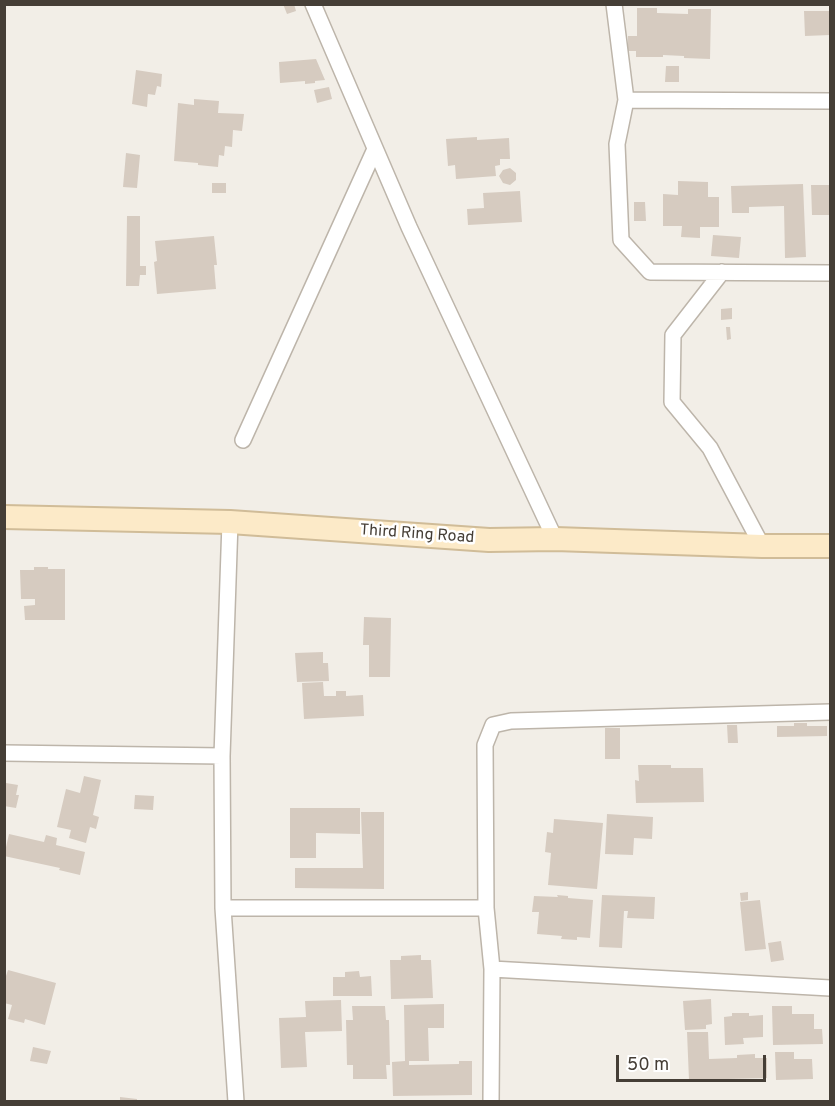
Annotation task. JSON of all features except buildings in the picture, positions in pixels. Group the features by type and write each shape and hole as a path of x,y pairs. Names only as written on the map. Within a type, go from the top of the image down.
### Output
{"street":[{"path":"313,4 409,227 555,539"},
{"path":"614,4 626,100 617,144 621,240 650,272 831,273"},
{"path":"626,100 831,101"},
{"path":"243,440 375,149"},
{"path":"722,272 674,335 672,402 710,448 762,546"},
{"name":"Third Ring Road","path":"4,517 230,522 489,540 555,539 831,546"},
{"path":"230,522 222,756 223,908 236,1101"},
{"path":"491,1101 492,969 486,908 485,745 493,725 511,721 831,712"},
{"path":"4,753 222,756"},
{"path":"223,908 486,908"},
{"path":"492,969 831,988"}]}
